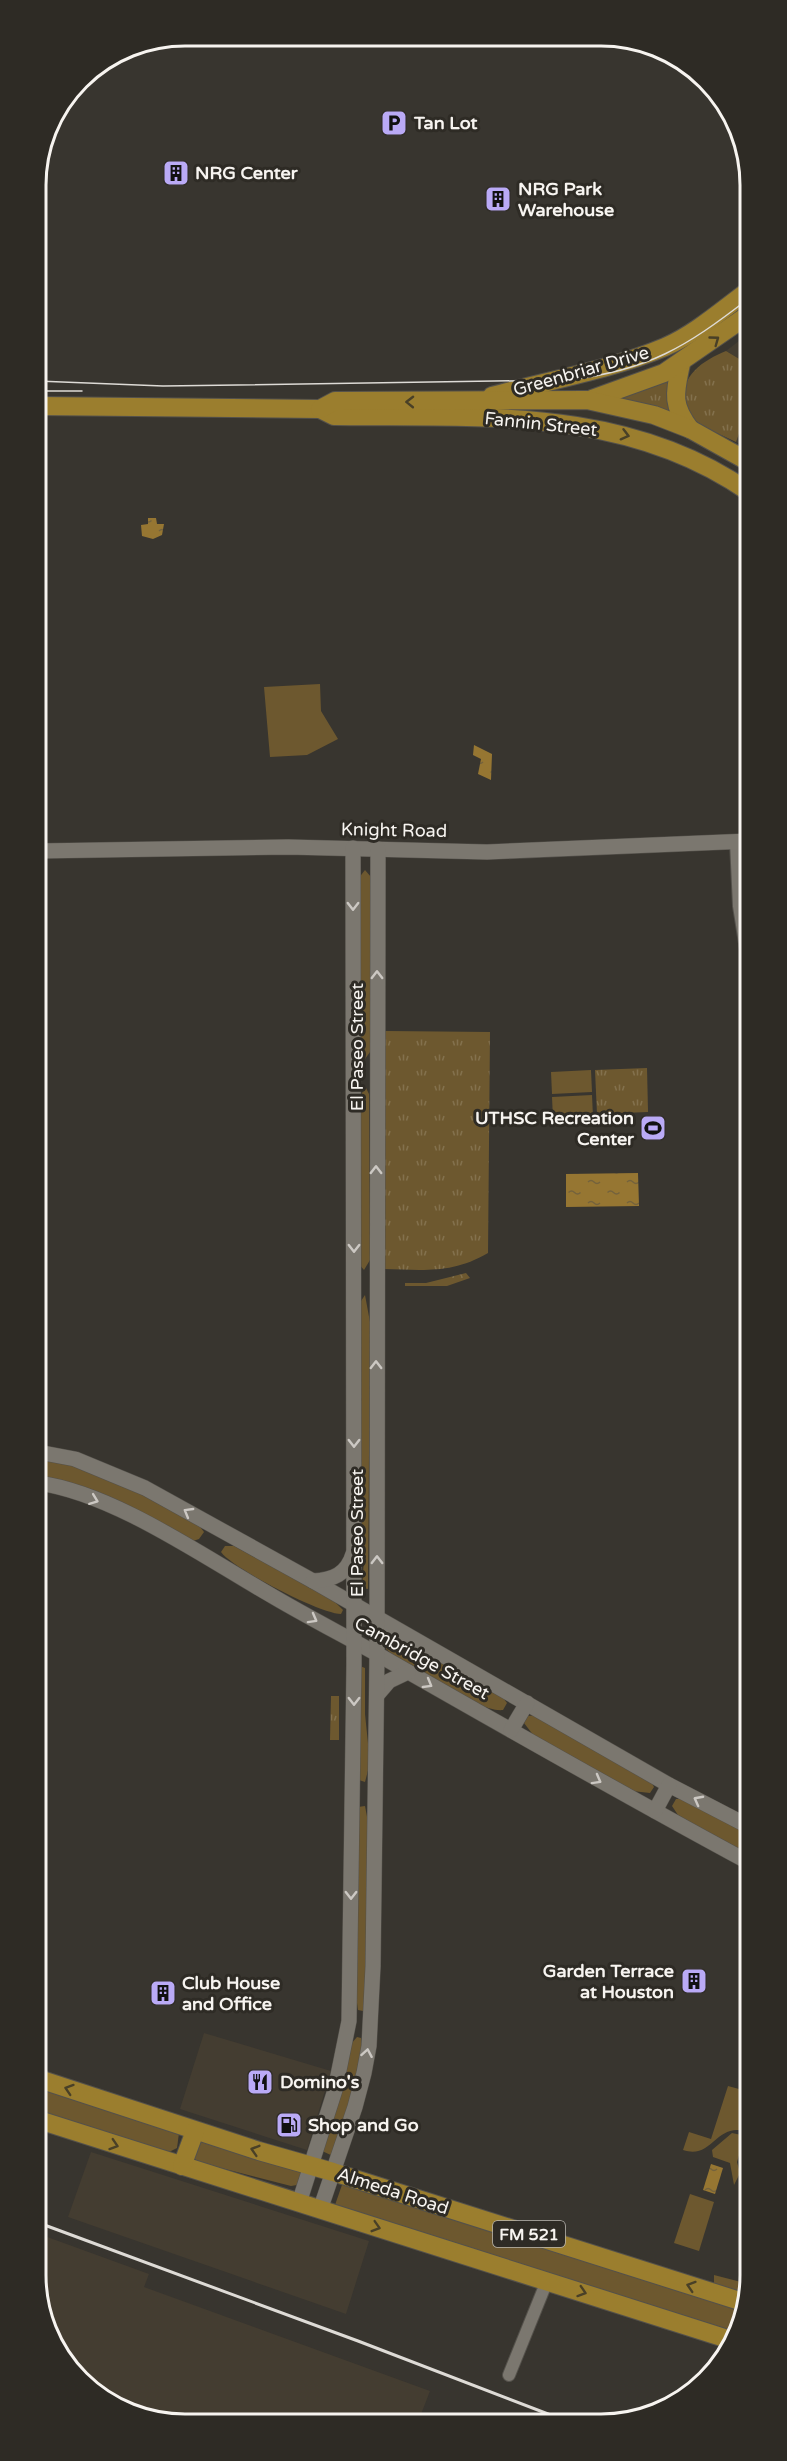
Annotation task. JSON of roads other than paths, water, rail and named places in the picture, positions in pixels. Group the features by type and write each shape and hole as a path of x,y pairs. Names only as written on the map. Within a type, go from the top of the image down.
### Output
{"main road":[{"name":"Greenbriar Drive","path":"468,402 613,365 665,347 688,335 740,297"},
{"name":"Greenbriar Drive","path":"505,418 540,414 626,388 681,364 740,321"},
{"path":"681,364 675,396 679,415 690,429"},
{"name":"Fannin Street","path":"320,409 335,400 468,402 587,400 654,415 690,429 740,457"},
{"name":"Fannin Street","path":"47,406 320,409 334,416 505,418 591,427 657,444 709,468 740,487"},
{"name":"Almeda Road","path":"46,2081 195,2131 311,2165 738,2300"},
{"name":"FM 521","path":"46,2122 725,2338"},
{"path":"182,2166 195,2131"}],"street":[{"name":"Knight Road","path":"47,851 353,848 487,852 740,842"},
{"name":"El Paseo Street","path":"299,2203 335,2090 349,2022 354,1642 353,848"},
{"name":"El Paseo Street","path":"320,2210 361,2084 369,2046 371,2022 377,1654 375,1284 378,849"},
{"path":"740,885 740,910"},
{"path":"353,1076 376,1076"},
{"path":"354,1279 375,1284"},
{"name":"Cambridge Street","path":"46,1454 75,1460 145,1488 313,1581 669,1785 740,1822"},
{"name":"Cambridge Street","path":"46,1484 115,1508 206,1555 272,1597 740,1858"},
{"path":"206,1555 219,1530"},
{"path":"313,1581 334,1578 341,1574 350,1563 354,1548"},
{"path":"376,1695 389,1681 408,1672"},
{"path":"511,1730 527,1703"},
{"path":"655,1811 669,1785"},
{"path":"353,1795 375,1795"},
{"path":"349,2022 371,2022"},
{"path":"509,2375 547,2281"}],"water":[{"path":"148,518 156,518 157,524 164,524 162,535 153,539 142,536 141,525 148,524"},
{"path":"474,745 492,754 491,780 478,774 481,759 473,755"},
{"path":"638,1173 639,1206 566,1207 566,1174"},
{"path":"711,2164 723,2168 715,2194 703,2190"}],"tram line":[{"path":"47,381 163,386 569,380 622,370 665,354 705,330 740,305"},
{"path":"47,391 82,391"}],"railway":[{"path":"46,2226 548,2414"}],"place":[{"name":"Tan Lot","path":"394,123"},
{"name":"NRG Center","path":"176,173"},
{"name":"NRG Park Warehouse","path":"498,199"},
{"name":"UTHSC Recreation Center","path":"653,1128"},
{"name":"Garden Terrace at Houston","path":"694,1981"},
{"name":"Club House and Office","path":"163,1993"},
{"name":"Domino's","path":"260,2082"},
{"name":"Shop and Go","path":"289,2125"}]}
